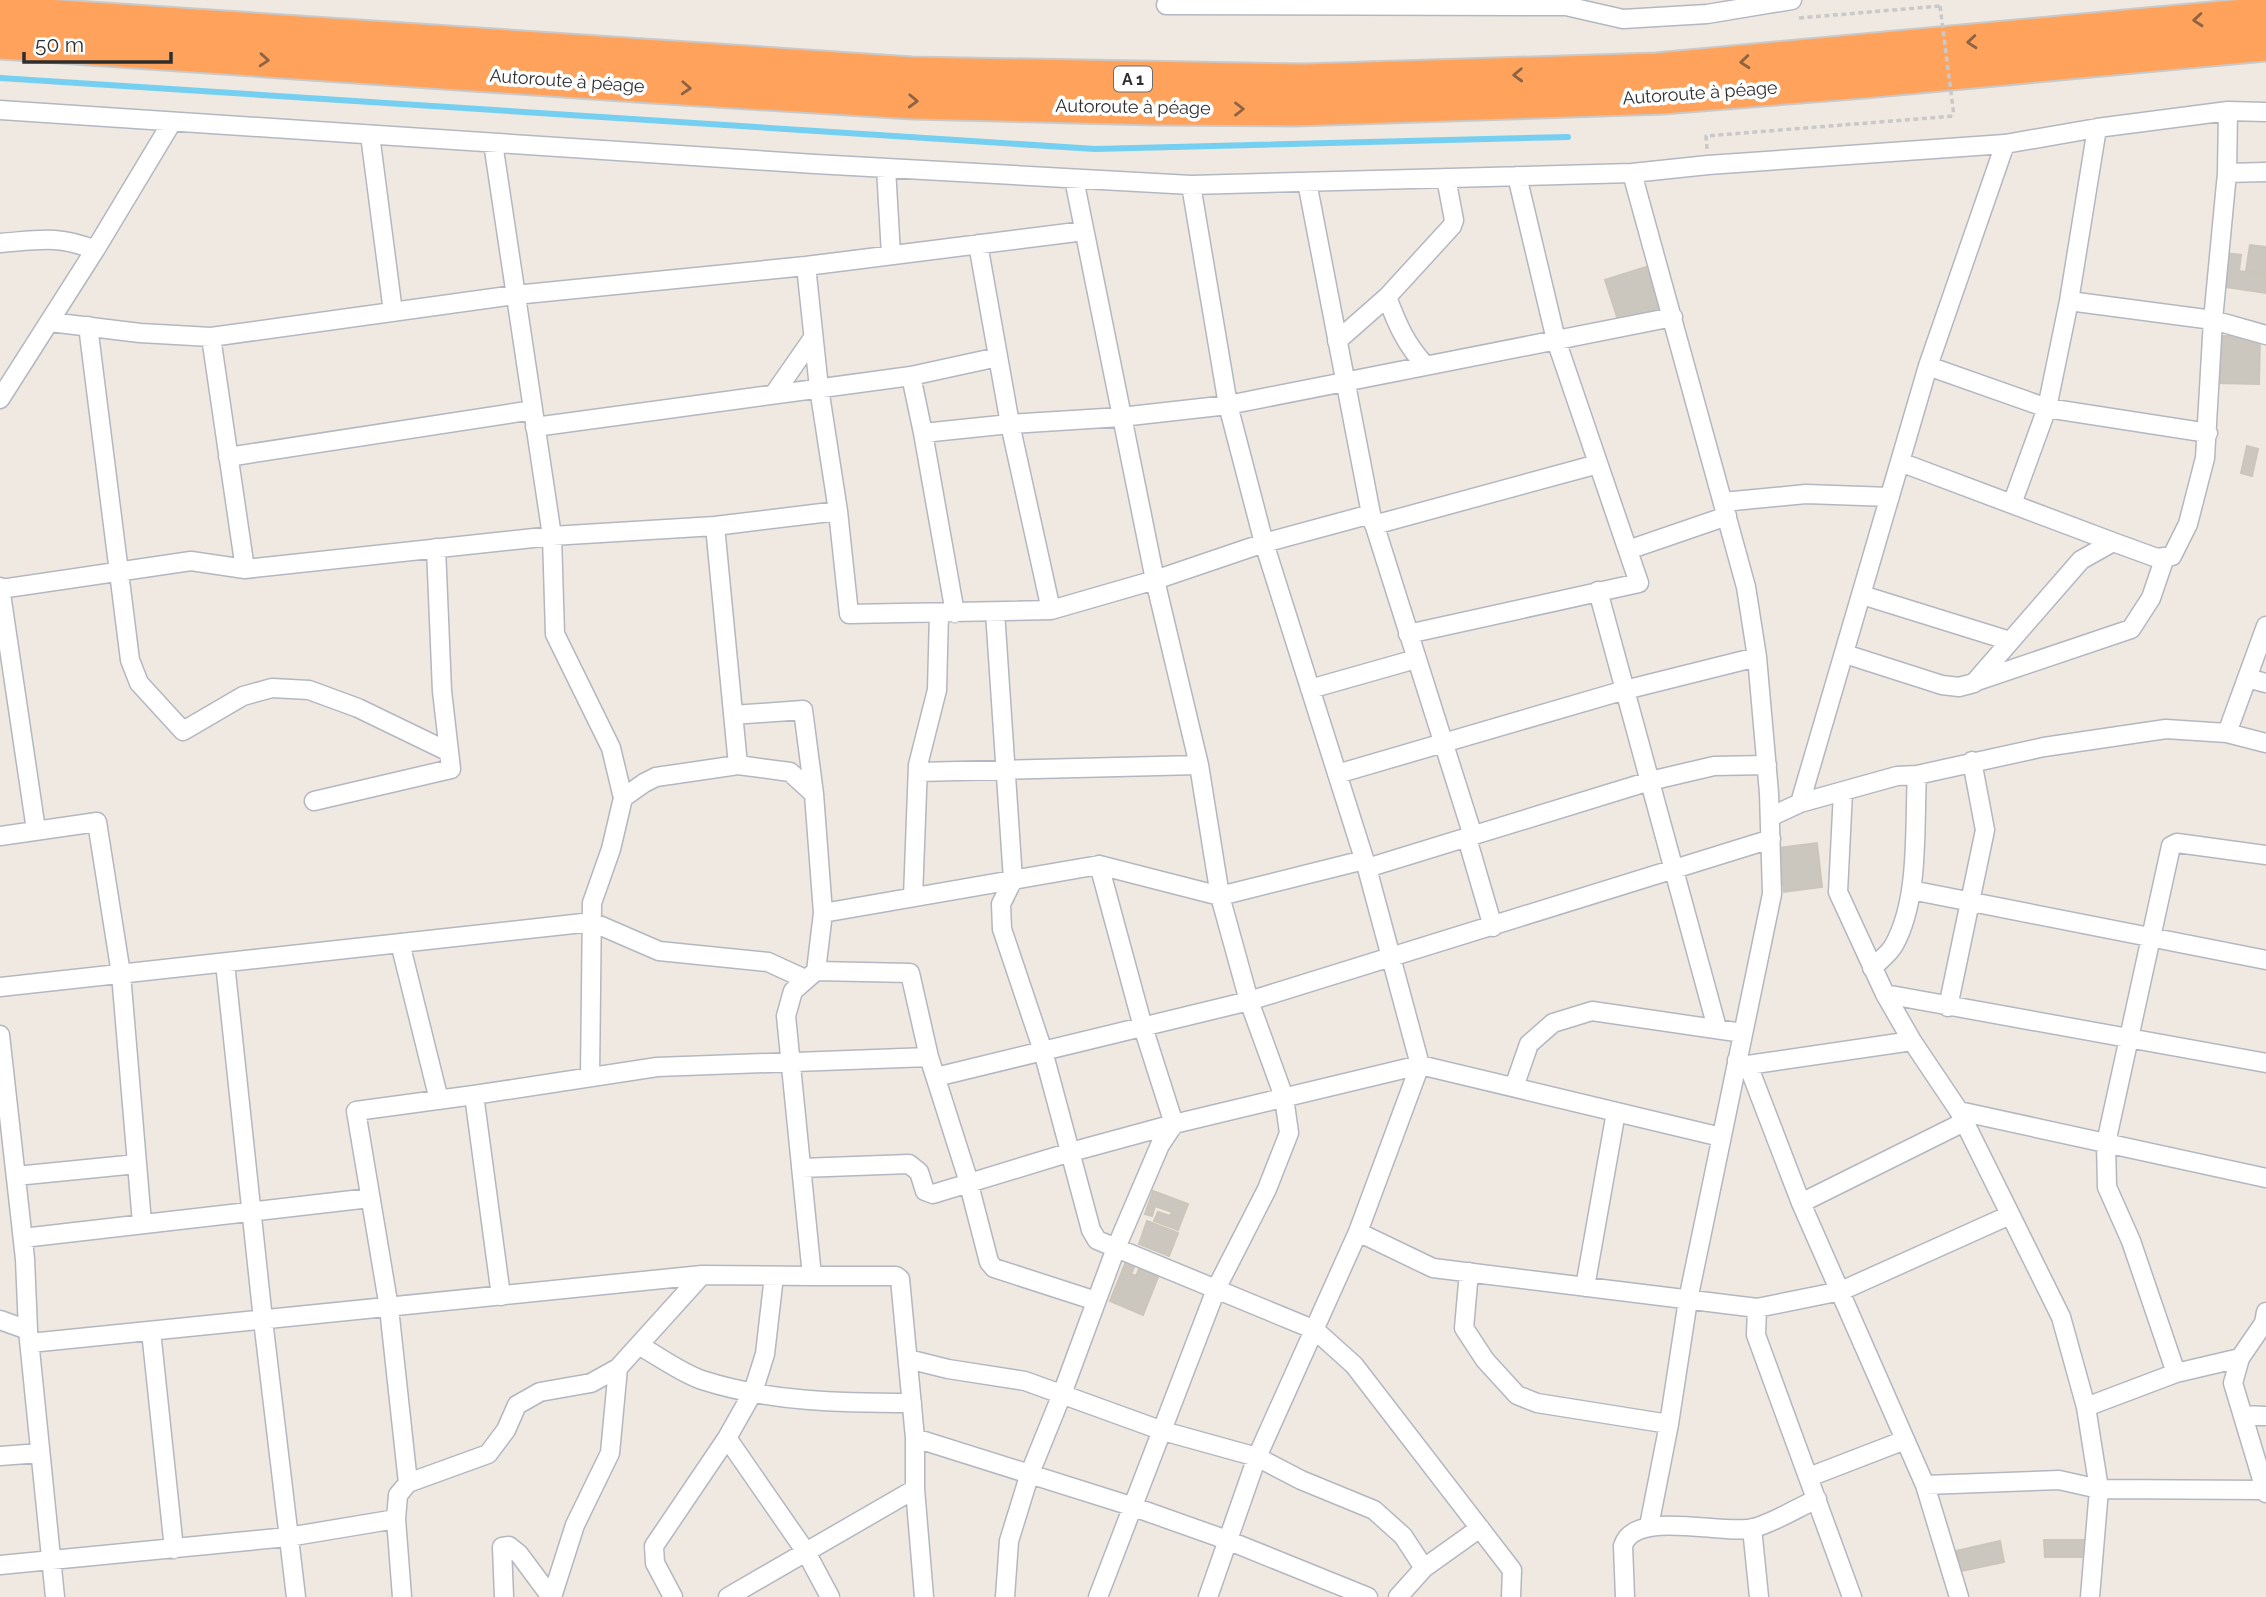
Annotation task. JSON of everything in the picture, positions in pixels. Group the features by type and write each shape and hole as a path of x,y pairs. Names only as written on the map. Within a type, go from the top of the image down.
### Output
{"highway":[{"name":"A 1","path":"0,13 911,74 1304,81 1657,70 2266,14"},
{"name":"Autoroute à péage","path":"0,41 913,102 1295,109 1662,97 2266,44"}],"street":[{"path":"1166,5 1243,2 1566,6 1623,19 1707,14 1742,4 1792,0"},
{"path":"0,110 886,168 1191,185 1632,173 1708,164 2005,144 2097,128 2228,111 2266,112"},
{"path":"1900,462 2157,558 2172,555 2188,524 2205,458 2213,320 2227,173 2228,111"},
{"path":"1,395 51,322 172,122"},
{"path":"2012,504 2047,408 2069,301 2097,128"},
{"path":"370,135 393,312"},
{"path":"493,143 552,536 555,634 611,748 623,798 611,849 592,903 590,1077"},
{"path":"1800,803 1928,366 2005,144"},
{"path":"886,168 891,255"},
{"path":"2227,173 2266,172"},
{"path":"1632,173 1746,587 1757,657 1767,765 1772,894 1743,1033 1743,1063 1721,1137 1688,1300 1669,1424 1649,1526"},
{"path":"1408,634 1639,583 1556,340 1517,176"},
{"path":"1337,341 1387,296 1452,226 1454,220 1446,178"},
{"path":"1074,179 1154,580 1199,765 1220,896 1249,1001 1284,1097 1289,1133 1267,1189 1258,1202 1217,1287 1098,1597"},
{"path":"1307,182 1373,520 1443,743 1493,927"},
{"path":"1191,185 1228,405 1264,543 1365,864 1420,1065 1358,1232 1257,1457 1208,1597"},
{"path":"51,322 140,333 211,337 515,295 806,266 1084,231"},
{"path":"0,243 71,240 95,250"},
{"path":"978,244 1010,424 1051,610"},
{"path":"806,266 849,614 1051,610 1154,580 1264,543 1373,520 1598,464"},
{"path":"1387,296 1400,332 1411,350 1426,366"},
{"path":"2069,301 2213,320 2266,335"},
{"path":"923,433 1121,417 1228,405 1673,317"},
{"path":"88,326 130,660 139,682 183,732 243,696 272,688 309,690 358,708 449,752"},
{"path":"211,337 245,569"},
{"path":"774,394 814,338"},
{"path":"228,457 534,419 774,394 911,376 998,358"},
{"path":"1928,366 2047,408 2208,433"},
{"path":"911,376 923,433 947,613 937,690 918,772 913,897"},
{"path":"1628,550 1725,509 1806,494 1890,497"},
{"path":"36,830 0,588 191,561 245,569 552,536 715,526 838,511"},
{"path":"715,526 738,765"},
{"path":"1974,682 2081,560 2113,542"},
{"path":"314,801 451,769 442,691 436,548"},
{"path":"1845,654 1942,685 1959,687 2131,629 2151,598 2165,557"},
{"path":"1598,591 1717,1028"},
{"path":"1862,595 2010,641"},
{"path":"995,612 1013,880 1001,904 1002,929 1043,1051 1091,1230 1097,1240 1115,1248 1217,1287 1315,1329 1354,1365 1512,1570 1511,1597"},
{"path":"2228,733 2266,626"},
{"path":"1337,775 1625,690 1757,657"},
{"path":"1310,689 1416,659"},
{"path":"2247,678 2266,683"},
{"path":"733,715 803,710 814,794 823,913 810,975 793,991 786,1016 812,1276"},
{"path":"1770,817 1800,803 1897,776 1917,775 2044,747 2166,729 2228,733 2266,743"},
{"path":"1948,1007 1985,830 1972,761"},
{"path":"623,798 656,777 738,765 790,772 814,794"},
{"path":"918,772 1199,765"},
{"path":"823,913 1099,865 1220,896 1365,864 1470,837 1650,780 1714,765 1767,765"},
{"path":"1872,968 1893,948 1904,923 1911,890 1917,775"},
{"path":"1843,792 1838,892 1885,994 1912,1041 1962,1116 2061,1317 2086,1407 2099,1489 2090,1597"},
{"path":"0,836 97,822 121,974 142,1223"},
{"path":"936,1077 1249,1001 1771,839"},
{"path":"2176,1373 2131,1241 2107,1187 2106,1143 2171,846 2177,843 2266,855"},
{"path":"1099,865 1143,1027 1174,1124"},
{"path":"1911,890 2266,960"},
{"path":"0,988 592,922 659,951 768,962 810,975 911,973 929,1058 968,1183 986,1253 994,1268 1096,1301"},
{"path":"400,943 439,1100"},
{"path":"225,963 296,1597"},
{"path":"1885,994 2266,1063"},
{"path":"1514,1087 1529,1044 1552,1023 1592,1012 1743,1033"},
{"path":"0,1035 23,1238 29,1336 55,1597"},
{"path":"1743,1063 1912,1041"},
{"path":"408,1483 388,1308 356,1111 474,1096 657,1066 929,1058"},
{"path":"1743,1063 1801,1203 1925,1485 1959,1597"},
{"path":"801,1168 909,1164 919,1172 925,1191 933,1194 1174,1124 1420,1065 1721,1137"},
{"path":"474,1096 501,1296"},
{"path":"1585,1287 1616,1112"},
{"path":"1801,1203 1962,1116 2106,1143 2266,1178"},
{"path":"1005,1597 1009,1541 1030,1474 1115,1248 1160,1146 1174,1124"},
{"path":"16,1176 138,1164"},
{"path":"23,1238 370,1198"},
{"path":"1358,1232 1433,1268 1757,1308 1841,1292 2010,1215"},
{"path":"1469,1272 1465,1328 1485,1360 1517,1395 1537,1403 1669,1424"},
{"path":"402,1597 396,1520 398,1495 408,1483 488,1454 506,1430 517,1405 540,1392 591,1383 618,1368 702,1275"},
{"path":"0,1320 29,1336 151,1331 702,1275 896,1276 900,1279 912,1403 915,1489 924,1597"},
{"path":"673,1597 655,1563 654,1546 727,1438 753,1392 765,1354 774,1276"},
{"path":"1757,1308 1756,1335 1852,1597"},
{"path":"1925,1485 2059,1480 2099,1489 2266,1491 2233,1383 2240,1357 2265,1319"},
{"path":"151,1331 174,1549"},
{"path":"640,1346 701,1379 753,1392 825,1403 912,1403"},
{"path":"2086,1407 2176,1373 2240,1357"},
{"path":"908,1359 948,1369 1025,1381 1163,1431 1257,1457 1301,1480 1374,1510 1403,1536 1424,1568"},
{"path":"551,1597 575,1525 610,1453 618,1368"},
{"path":"2243,1415 2266,1416"},
{"path":"727,1438 806,1552 830,1597"},
{"path":"915,1438 1131,1506 1227,1540 1368,1597"},
{"path":"1809,1477 1905,1440"},
{"path":"0,1456 40,1453"},
{"path":"728,1597 915,1489"},
{"path":"1625,1597 1625,1539 1649,1526 1752,1528 1817,1499"},
{"path":"0,1565 288,1537 396,1520"},
{"path":"1398,1597 1424,1568 1480,1528"},
{"path":"1752,1528 1759,1597"},
{"path":"504,1597 502,1547 509,1546 519,1553 551,1597"}],"path":[{"path":"1708,164 1706,136 1954,116 1940,6 1794,19"}],"building":[{"path":"2250,245 2266,247 2266,274 2246,271"},
{"path":"2224,253 2241,255 2239,271 2266,275 2266,293 2219,286"},
{"path":"1646,267 1661,313 1620,326 1605,280"},
{"path":"2218,336 2260,336 2259,384 2217,383"},
{"path":"2247,446 2258,449 2252,476 2241,473"},
{"path":"1817,843 1822,887 1784,892 1779,848"},
{"path":"1153,1191 1188,1204 1178,1230 1154,1221 1158,1212 1170,1216 1172,1212 1155,1206 1152,1216 1145,1214"},
{"path":"1147,1221 1178,1233 1169,1256 1139,1244"},
{"path":"1127,1259 1136,1263 1131,1274 1136,1276 1141,1264 1160,1272 1143,1315 1110,1301"},
{"path":"2044,1540 2088,1540 2088,1557 2045,1557"},
{"path":"2000,1541 2004,1562 1961,1571 1956,1551"}],"waterway":[{"path":"0,78 1095,149 1568,137"}]}
